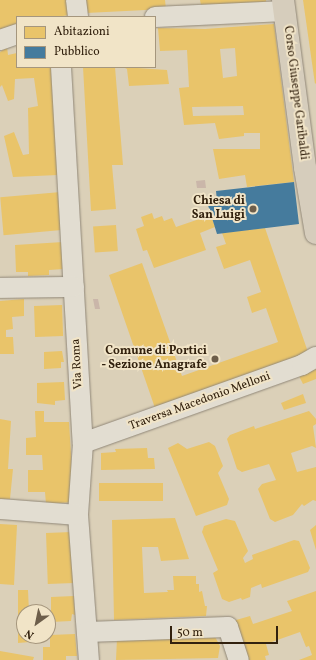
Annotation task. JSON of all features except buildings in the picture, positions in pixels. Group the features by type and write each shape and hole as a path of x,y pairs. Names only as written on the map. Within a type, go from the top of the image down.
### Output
{"main road":[{"name":"Corso Giuseppe Garibaldi","path":"284,5 304,168 316,233"}],"street":[{"path":"76,0 78,16"},
{"path":"156,17 284,5"},
{"path":"0,40 16,34"},
{"name":"Via Roma","path":"61,68 83,443 78,515 90,660"},
{"path":"0,288 74,287"},
{"name":"Traversa Macedonio Melloni","path":"83,443 302,365 316,357"},
{"path":"0,509 78,515"},
{"path":"87,632 228,627 239,660"}],"place":[{"name":"Chiesa di San Luigi","path":"253,209"},
{"name":"Comune di Portici - Sezione Anagrafe","path":"215,359"}]}
